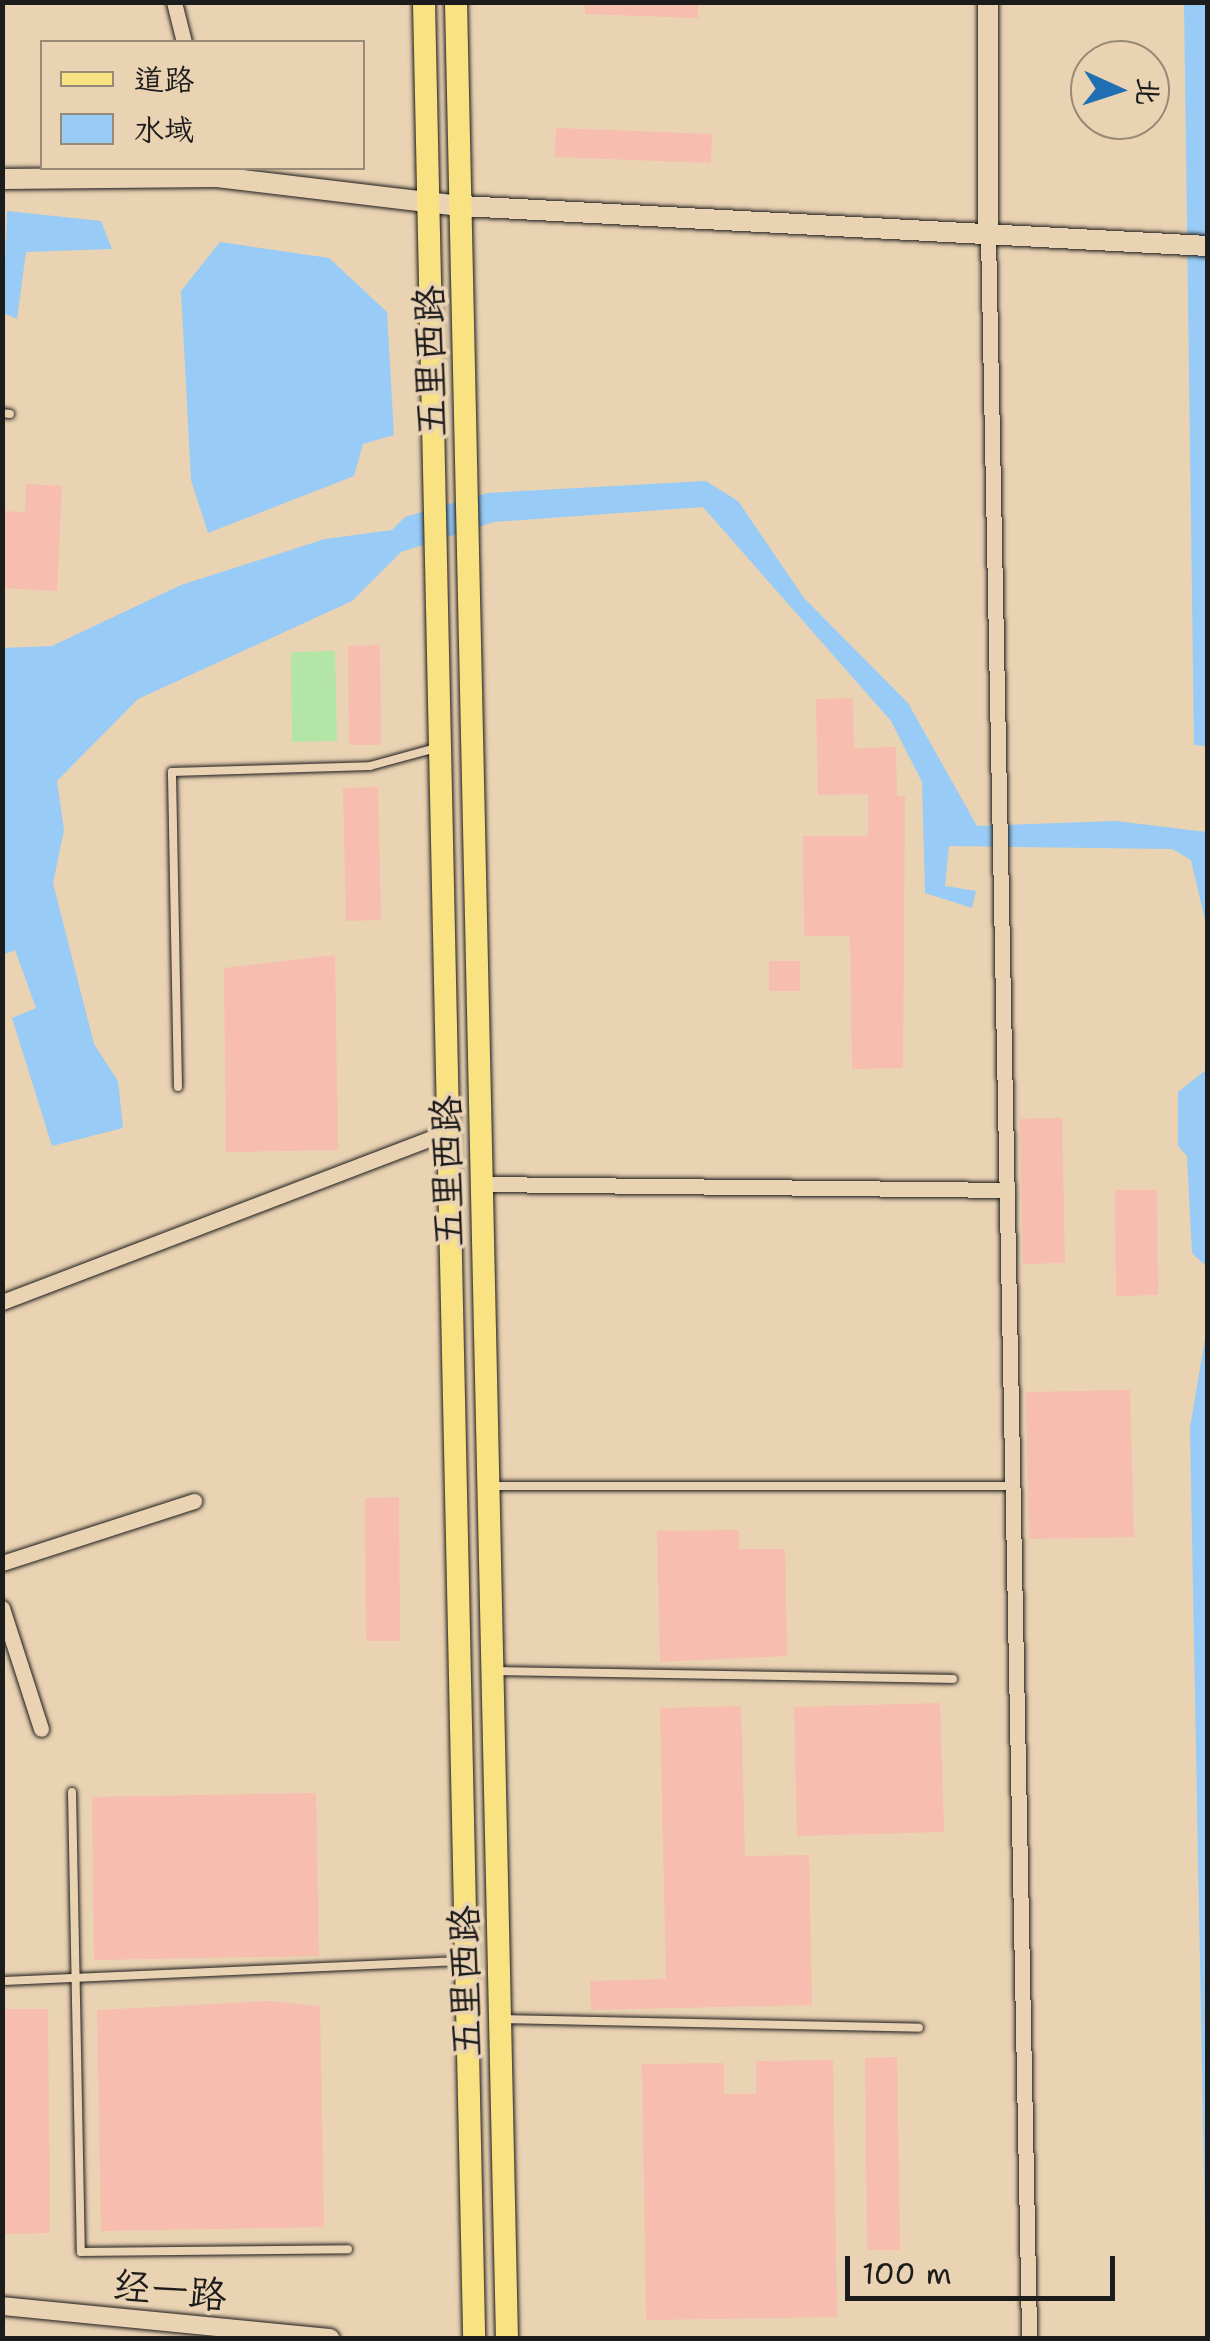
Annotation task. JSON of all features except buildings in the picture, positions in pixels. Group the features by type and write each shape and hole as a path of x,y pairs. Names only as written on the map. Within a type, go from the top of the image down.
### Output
{"main road":[{"name":"五里西路","path":"424,2 474,2338"},
{"name":"五里西路","path":"456,2 507,2338"},
{"path":"988,2 988,234"},
{"path":"2,180 216,172 462,206 1208,246"}],"street":[{"path":"174,2 184,40"},
{"path":"988,234 1007,1190 1008,1486 1029,2338"},
{"path":"2,1302 447,1132"},
{"path":"482,1184 1007,1190"},
{"path":"2,1564 194,1501"},
{"path":"2,1608 40,1729"},
{"name":"经一路","path":"2,2306 330,2338"}],"lane":[{"path":"178,1086 172,772 370,766 440,747"},
{"path":"489,1486 1008,1486"},
{"path":"493,1670 953,1679"},
{"path":"72,1792 81,2252 348,2250"},
{"path":"2,1982 466,1961"},
{"path":"501,2019 919,2028"}],"green space":[{"path":"335,651 337,741 292,742 291,652"}],"water":[{"path":"1184,3 1208,3 1207,746 1194,745"},
{"path":"7,211 101,221 112,249 26,252 17,319 3,313"},
{"path":"220,242 329,258 387,312 394,435 363,444 354,476 208,533 191,480 181,291"},
{"path":"706,481 738,501 804,598 908,703 977,826 1116,821 1207,832 1207,929 1191,860 1172,849 949,846 945,886 976,891 972,908 925,893 922,782 891,721 703,507 494,522 401,552 352,601 138,699 57,781 64,830 53,883 94,1044 118,1081 123,1128 52,1146 12,1018 36,1008 15,950 3,955 2,648 52,646 181,585 325,539 392,530 405,517 487,493"},
{"path":"1207,1069 1207,1267 1192,1253 1187,1156 1178,1146 1178,1092"},
{"path":"1207,1327 1208,2338 1190,1428"}]}
